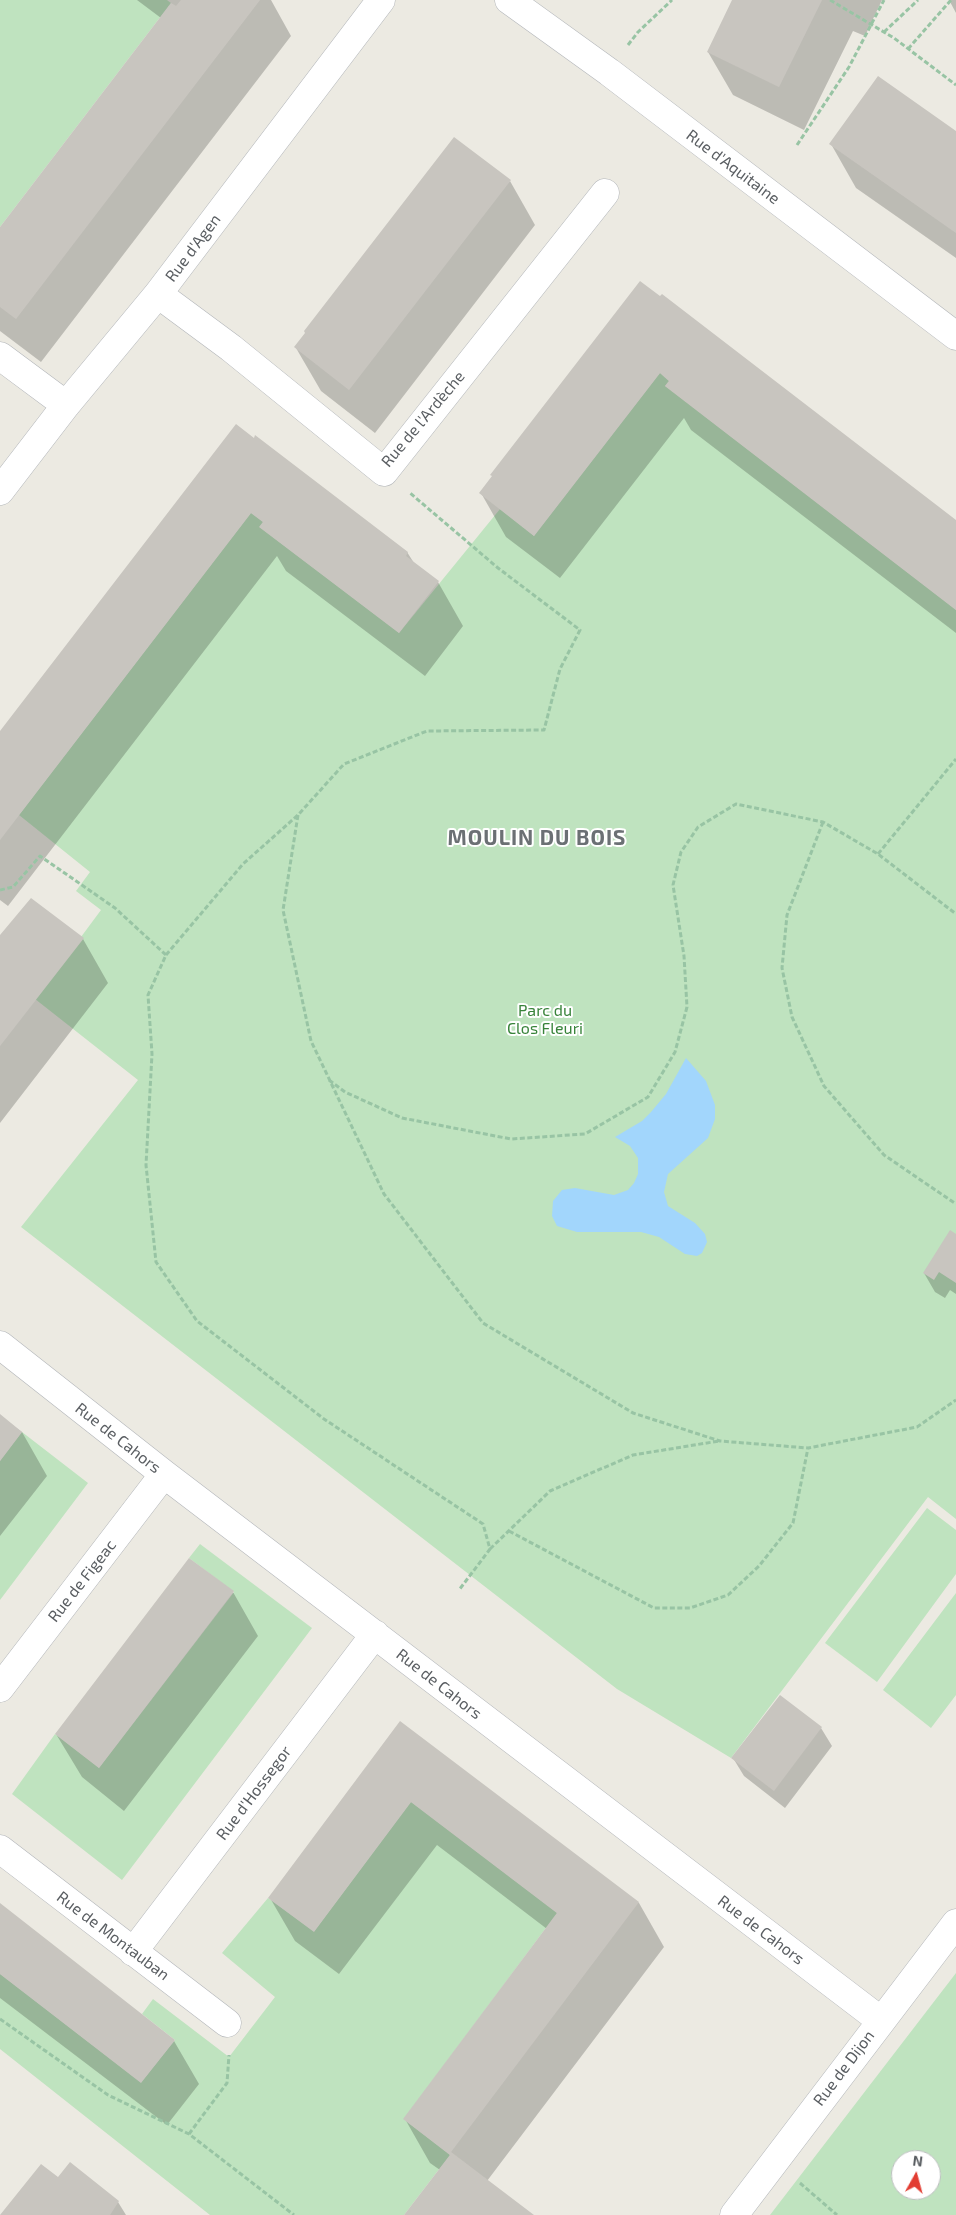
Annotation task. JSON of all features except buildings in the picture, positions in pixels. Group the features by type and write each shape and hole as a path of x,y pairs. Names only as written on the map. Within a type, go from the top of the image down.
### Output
{"street":[{"name":"Rue d'Agen","path":"0,491 66,405 158,294 381,0"},
{"name":"Rue d'Aquitaine","path":"509,0 609,72 956,336"},
{"name":"Rue de l'Ardèche","path":"158,294 231,348 384,472 605,193"},
{"path":"0,356 66,405"},
{"name":"Rue de Cahors","path":"0,1346 164,1474 880,2020"},
{"name":"Rue de Figeac","path":"0,1688 164,1474"},
{"name":"Rue d'Hossegor","path":"133,1952 375,1634"},
{"name":"Rue de Montauban","path":"0,1849 227,2023"},
{"name":"Rue de Dijon","path":"734,2215 880,2020 956,1923"}],"path":[{"path":"609,72 638,32 672,0"},
{"path":"830,0 884,32 956,85"},
{"path":"797,145 849,67 884,0"},
{"path":"884,32 918,0"},
{"path":"908,49 951,0"},
{"path":"384,472 498,568 580,630 560,669 544,730 427,730 344,764 298,815 243,864 166,955 148,995 152,1054 146,1164 156,1262 197,1322 324,1418 483,1524 490,1549"},
{"path":"878,854 956,758"},
{"path":"328,1079 345,1092 402,1118 511,1139 585,1134 648,1097 675,1052 687,1007 684,956 673,885 681,852 698,827 736,804 823,822 878,854 956,914"},
{"path":"298,815 283,910 312,1041 328,1079 384,1194 483,1323 633,1413 720,1441 808,1448 917,1427 956,1400"},
{"path":"823,822 787,915 782,968 792,1017 824,1086 884,1155 956,1204"},
{"path":"0,890 13,887 40,856 115,908 166,955"},
{"path":"459,1590 490,1549 550,1491 633,1455 720,1441"},
{"path":"509,1531 654,1608 690,1608 728,1595 759,1566 793,1523 808,1448"},
{"path":"0,2019 108,2095 189,2134 294,2215"},
{"path":"189,2134 227,2083 229,2058 227,2023"},
{"path":"800,2182 837,2215"}],"green space":[{"path":"0,0 167,0 171,3 0,227"},
{"name":"Parc du Clos Fleuri","path":"660,373 669,381 665,386 956,610 956,1519 928,1497 731,1758 617,1689 21,1227 138,1080 35,999 101,910 76,891 90,872 19,815 251,513 263,522 260,527 399,633 500,509 534,536"},
{"path":"22,1432 88,1483 0,1600 0,1461"},
{"path":"927,1508 956,1530 956,1574 877,1682 825,1643"},
{"path":"200,1544 312,1628 122,1880 12,1794 55,1734 99,1768 234,1592 189,1558"},
{"path":"956,1593 956,1695 931,1728 883,1690"},
{"path":"411,1802 557,1913 404,2119 450,2155 404,2215 210,2215 0,2049 0,1974 141,2082 175,2040 142,2014 153,1999 229,2057 275,1997 222,1953 268,1898 314,1931"},
{"path":"956,1973 956,2215 770,2215"}],"water":[{"path":"686,1058 706,1081 715,1105 715,1119 708,1138 668,1174 664,1192 668,1206 695,1223 705,1234 707,1242 702,1253 697,1256 685,1254 659,1237 641,1232 577,1232 557,1226 552,1216 553,1201 562,1190 575,1188 614,1195 628,1190 634,1183 638,1174 638,1158 630,1146 615,1137 642,1121 651,1112 666,1094"}],"district":[{"name":"MOULIN DU BOIS","path":"537,838"}]}
